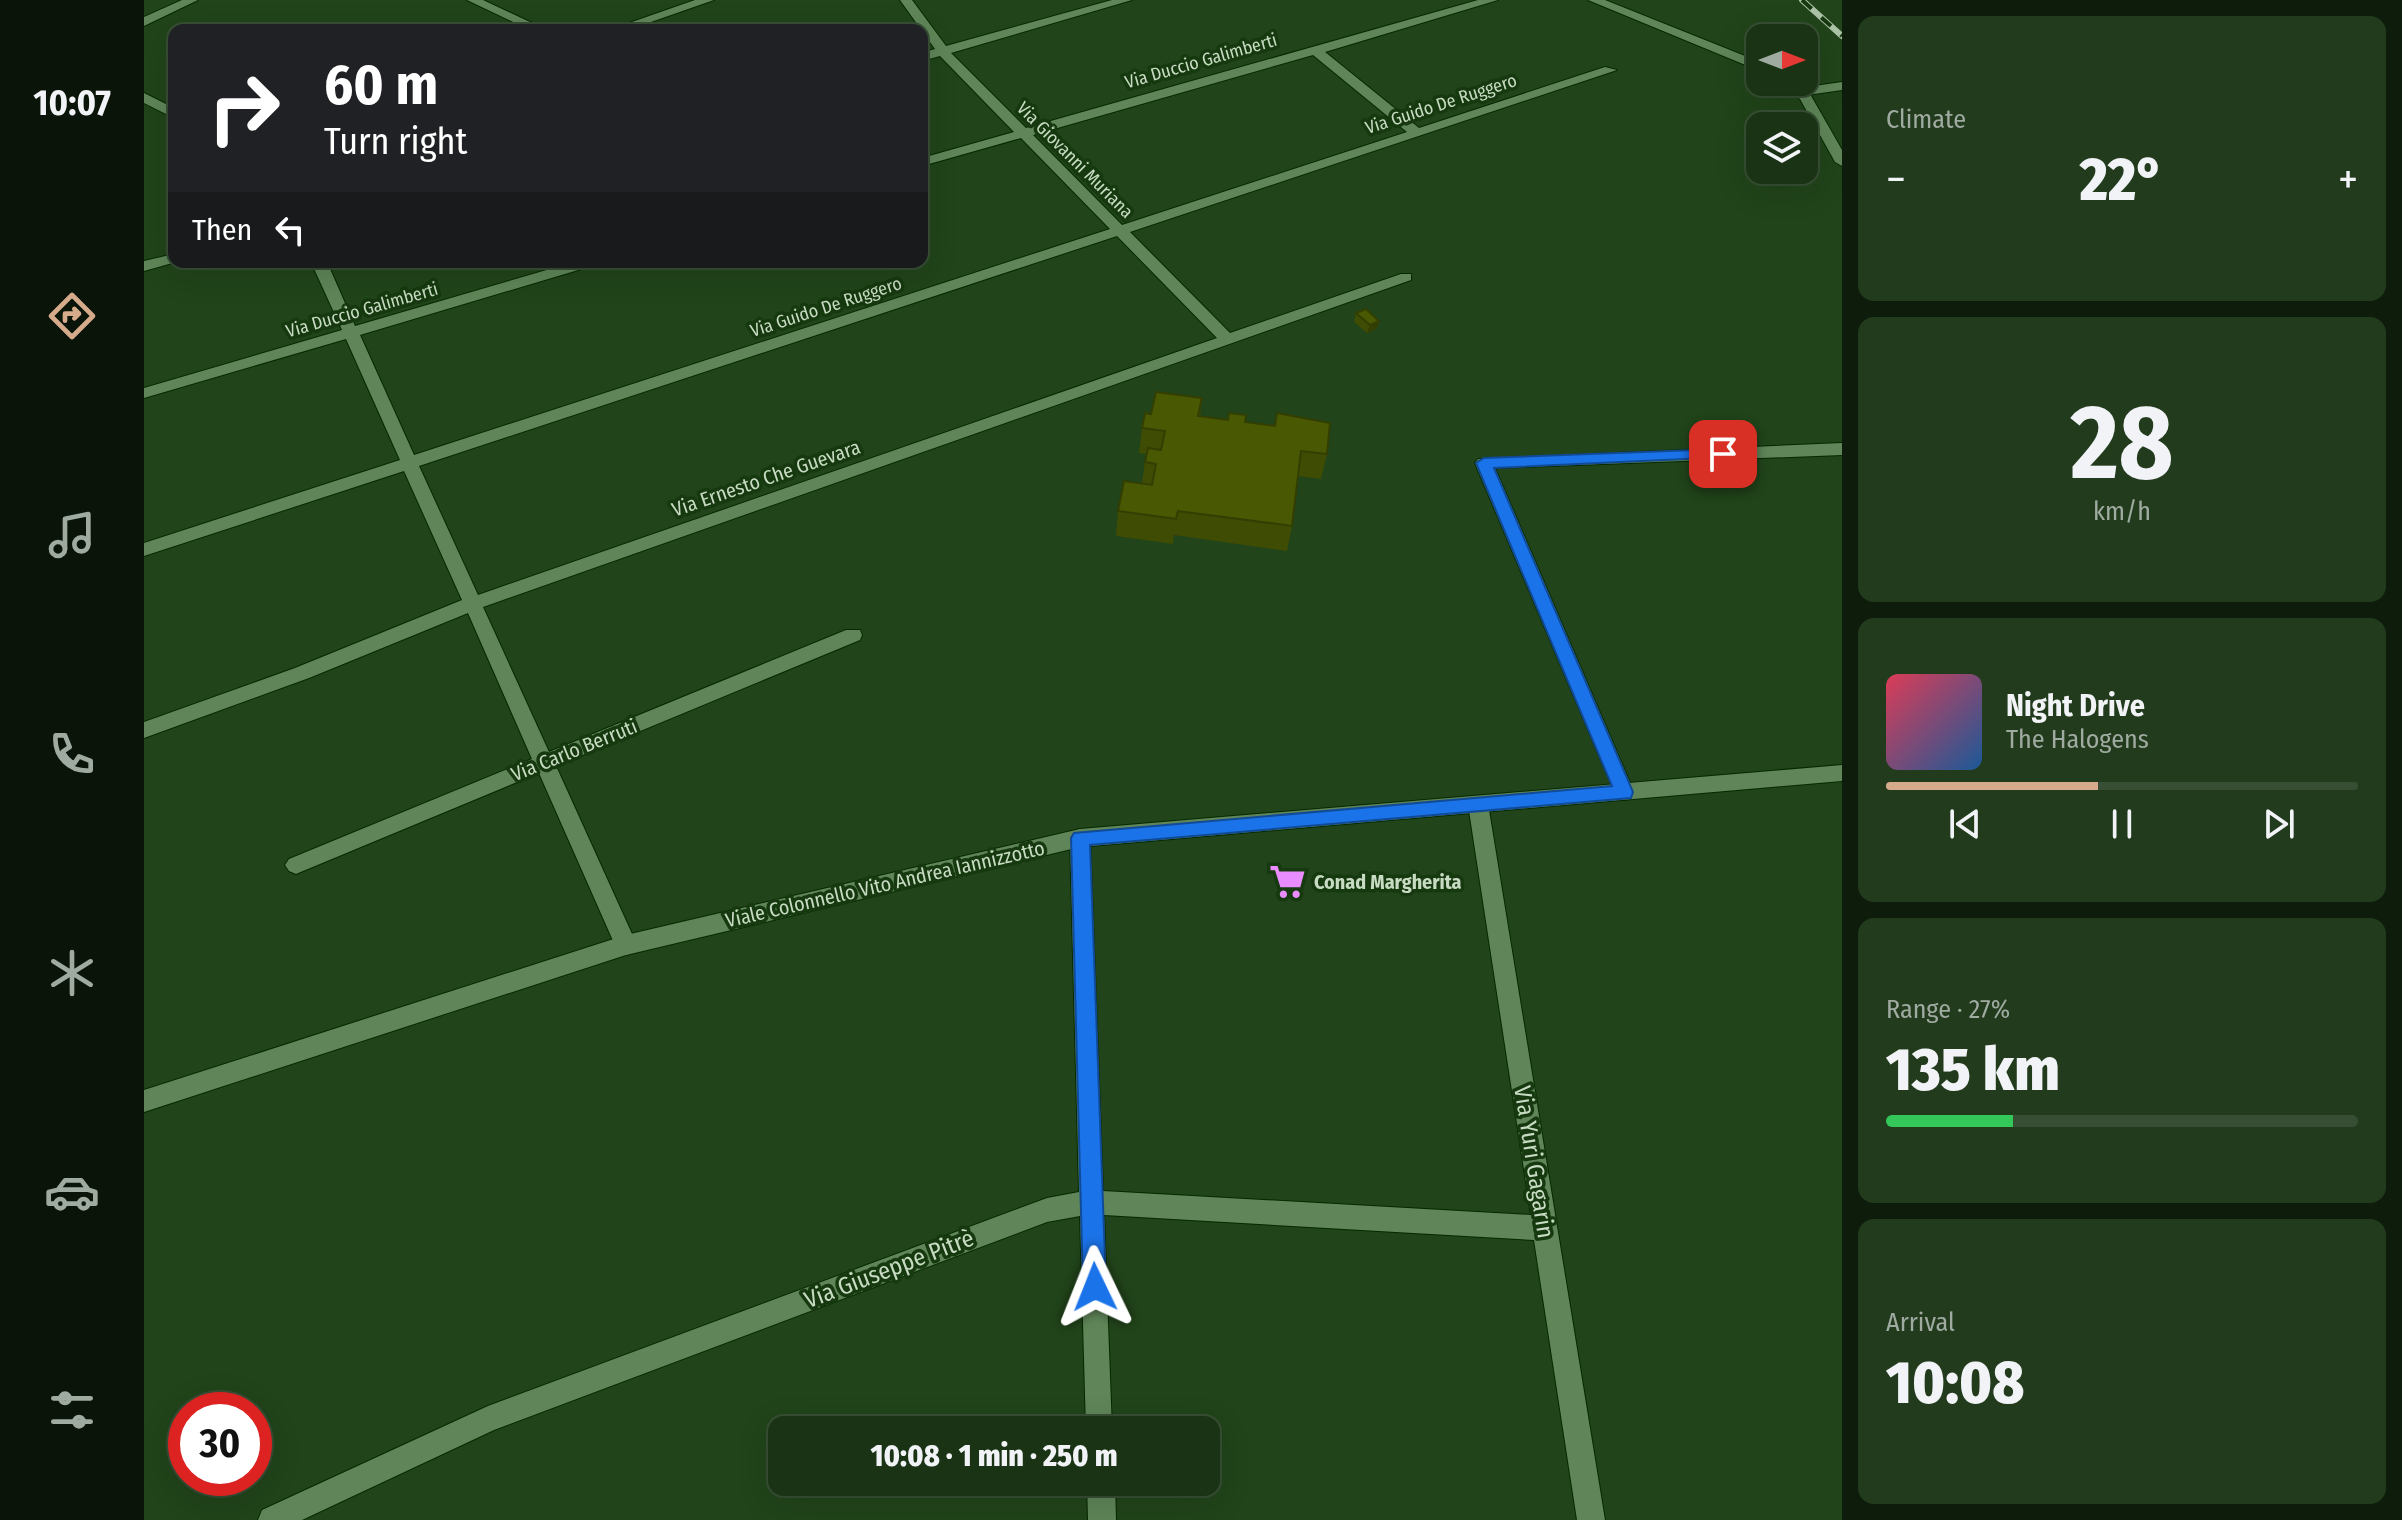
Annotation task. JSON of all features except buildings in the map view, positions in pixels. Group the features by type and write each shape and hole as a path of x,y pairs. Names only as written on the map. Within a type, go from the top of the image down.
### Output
{"street":[{"path":"144,22 192,0"},
{"path":"634,24 708,0"},
{"name":"Via Giovanni Muriana","path":"906,0 923,24"},
{"path":"928,56 1126,0"},
{"name":"Via Duccio Galimberti","path":"928,160 1492,0"},
{"path":"1594,0 1746,61"},
{"path":"480,1 528,24"},
{"name":"Via Giovanni Muriana","path":"928,31 943,52 1227,339"},
{"path":"1315,50 1417,133"},
{"name":"Via Guido De Ruggero","path":"144,550 1610,70"},
{"path":"1818,89 1842,86"},
{"path":"1802,96 1842,162"},
{"path":"144,97 168,111"},
{"path":"144,266 168,260"},
{"path":"322,268 626,945"},
{"name":"Via Duccio Galimberti","path":"144,393 570,268"},
{"name":"Via Ernesto Che Guevara","path":"144,730 302,673 474,603 1406,277"},
{"path":"1624,792 1484,463 1842,449"},
{"name":"Via Carlo Berruti","path":"296,865 853,635"},
{"name":"Viale Colonnello Vito Andrea Iannizzotto","path":"144,1101 626,945 1080,838 1842,773"},
{"name":"Via Yuri Gagarin","path":"1478,804 1591,1520"},
{"path":"1080,838 1099,1416"},
{"name":"Via Giuseppe Pitrè","path":"272,1520 488,1419 1047,1210 1092,1202 1545,1228"},
{"path":"1101,1496 1102,1520"}],"railway":[{"path":"1802,0 1842,36"}],"place":[{"name":"Conad Margherita","path":"1288,882"}],"route":[{"path":"1095,1287 1080,838 1624,792 1484,463 1723,454"}]}
